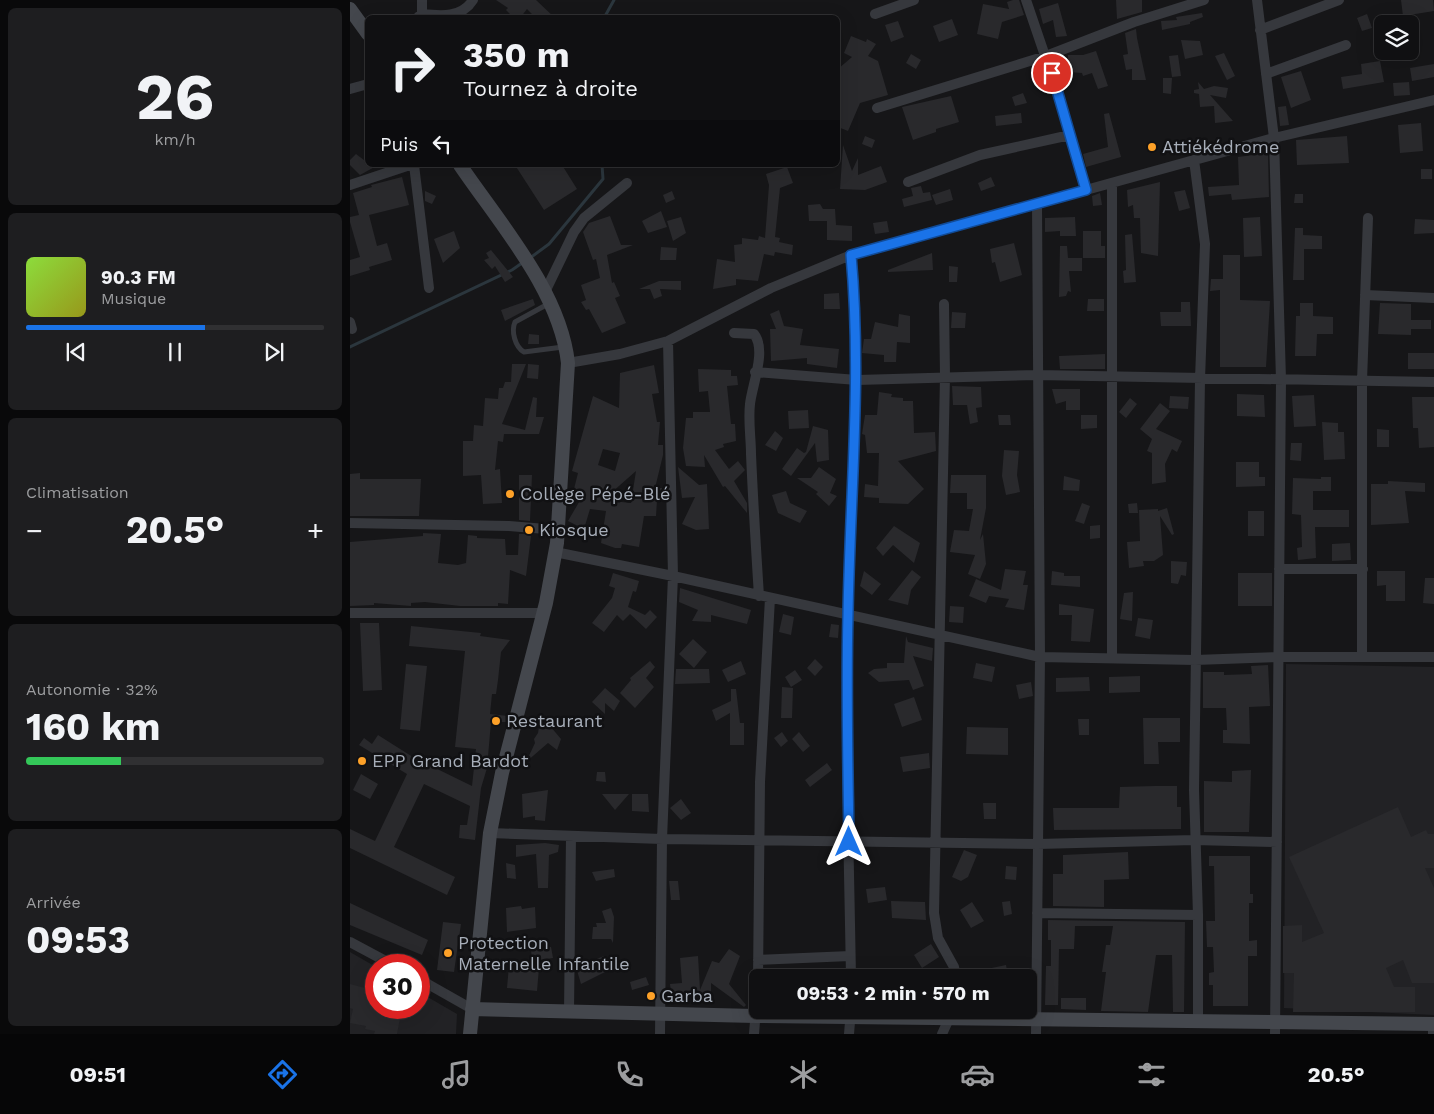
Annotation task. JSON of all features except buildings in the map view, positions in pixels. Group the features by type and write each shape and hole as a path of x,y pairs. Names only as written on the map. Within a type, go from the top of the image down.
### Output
{"street":[{"path":"420,15 422,0"},
{"path":"438,15 457,14 469,6 473,0"},
{"path":"875,14 914,0"},
{"path":"1026,0 1046,56 1086,190"},
{"path":"877,108 1046,56 1134,22 1204,0"},
{"path":"1257,0 1274,138 1281,380 1275,1028"},
{"path":"1260,30 1339,0"},
{"path":"350,9 365,30"},
{"path":"1266,74 1346,45"},
{"path":"350,89 365,85"},
{"path":"568,364 620,354 668,341 771,288 851,255 1274,138 1434,100"},
{"path":"908,182 980,155 1070,135"},
{"path":"1194,160 1205,244 1200,379 1195,660 1194,840 1198,915 1198,1021"},
{"path":"350,185 406,167"},
{"path":"412,167 429,288"},
{"path":"461,167 548,297 566,347 568,364 555,552 543,613 502,774 490,833 470,1034"},
{"path":"548,297 574,232 584,218 627,183"},
{"path":"1112,183 1112,658"},
{"path":"1037,204 1040,657 1037,969"},
{"path":"1362,656 1362,381 1368,218"},
{"path":"851,255 856,307 857,380 848,614 851,969"},
{"path":"1365,296 1434,298"},
{"path":"944,304 945,376 935,843 935,929 943,949 954,969"},
{"path":"734,333 754,334 757,338 760,356 755,372 750,406 752,488 765,597 758,840 758,969"},
{"path":"660,1034 662,839 674,576 668,341"},
{"path":"755,372 857,380 945,376 1037,375 1434,382"},
{"path":"350,523 509,526 558,530"},
{"path":"555,552 674,576 1040,657 1195,660 1277,657 1434,657"},
{"path":"1279,569 1363,569"},
{"path":"350,613 543,613"},
{"path":"490,833 662,839 935,843 1038,844 1194,840 1277,842"},
{"path":"569,1012 572,836"},
{"path":"1037,913 1198,915"},
{"path":"350,942 372,954"},
{"path":"758,960 850,956"},
{"path":"430,985 472,1009 749,1016"},
{"path":"754,1034 755,1019"},
{"path":"849,1034 850,1019"},
{"path":"942,1034 950,1019"},
{"path":"1036,1034 1037,1019 1198,1021 1275,1028 1433,1027"}],"lane":[{"path":"548,297 515,322 513,333 520,350 524,352 566,347"}],"shaded area":[{"path":"1286,664 1434,667 1434,1015 1284,1008"},
{"path":"350,952 365,961 365,1019 430,1019 430,998 457,1014 456,1034 350,1034"}],"waterway":[{"path":"606,15 614,0"},
{"path":"530,258 549,244 603,179 602,167"},
{"path":"350,347 512,270 522,263"}],"place":[{"name":"Attiékédrome","path":"1152,147"},
{"name":"Collège Pépé-Blé","path":"510,494"},
{"name":"Kiosque","path":"529,530"},
{"name":"Restaurant","path":"496,721"},
{"name":"EPP Grand Bardot","path":"362,761"},
{"name":"Protection Maternelle Infantile","path":"448,953"},
{"name":"Garba","path":"651,996"}],"route":[{"path":"849,842 848,614 857,380 856,307 851,255 1086,190 1052,73"}]}
